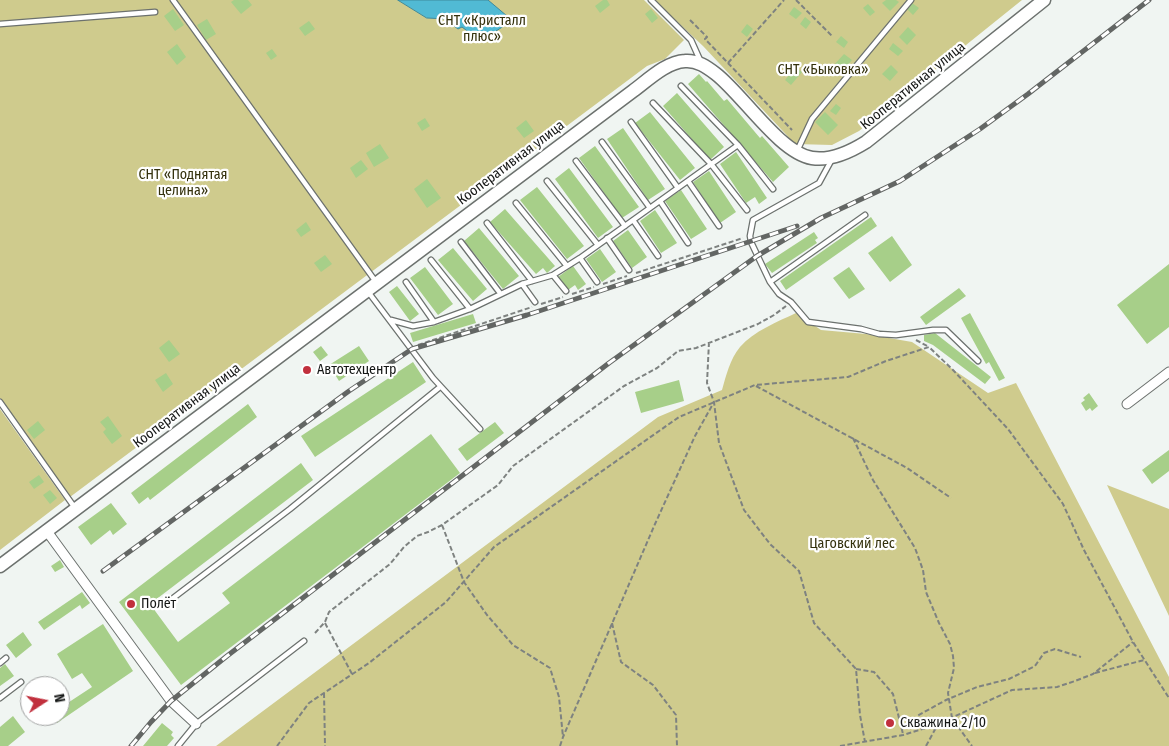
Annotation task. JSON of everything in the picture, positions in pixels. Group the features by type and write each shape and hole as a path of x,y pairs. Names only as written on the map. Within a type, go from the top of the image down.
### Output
{"main road":[{"name":"Кооперативная улица","path":"0,566 371,286 662,70 673,64 686,61 702,64 729,85 782,143 796,153 812,158 833,157 849,152 866,142 1044,0"}],"street":[{"path":"1127,404 1169,372"},
{"path":"46,530 171,701 196,724"}],"lane":[{"path":"173,0 371,286 391,320 440,386 480,429"},
{"path":"651,0 691,40 702,64"},
{"path":"796,153 812,119 911,0"},
{"path":"0,24 154,12"},
{"path":"680,86 738,145 773,189"},
{"path":"653,102 711,164 747,210"},
{"path":"631,122 678,188"},
{"path":"602,142 650,208"},
{"path":"391,320 412,326 434,322 470,309 522,284 553,275 580,258 738,145"},
{"path":"833,157 819,183 753,220 750,236 751,242 770,282 779,294 791,302 808,322 861,329 879,334 905,334 946,330 978,361"},
{"path":"576,161 625,226"},
{"path":"547,181 598,245"},
{"path":"688,181 719,226"},
{"path":"660,201 688,243"},
{"path":"516,203 568,266"},
{"path":"770,282 865,215"},
{"path":"633,220 658,256"},
{"path":"487,222 532,281"},
{"path":"607,238 629,270"},
{"path":"461,242 500,293"},
{"path":"580,258 596,282"},
{"path":"432,260 470,309"},
{"path":"553,275 566,291"},
{"path":"406,282 434,322"},
{"path":"522,284 535,302"},
{"path":"164,605 290,509 440,386"},
{"path":"0,402 75,508"},
{"path":"178,746 196,724 304,642"},
{"path":"0,663 6,658"},
{"path":"0,698 20,683"}],"path":[{"path":"728,63 784,0"},
{"path":"796,0 832,36"},
{"path":"690,20 792,130"},
{"path":"702,42 705,38"},
{"path":"637,273 750,236"},
{"path":"411,347 627,276"},
{"path":"315,633 325,622 329,612 390,564 404,547 417,536 442,525 498,485 513,466 624,386 657,368 678,351 696,348 758,324 791,302"},
{"path":"905,334 929,347 953,370 1008,429 1064,504 1084,550 1133,642 1169,698"},
{"path":"709,342 707,383 714,402 719,443 744,510 770,544 799,571 814,623 856,669 874,672 892,694 903,735"},
{"path":"277,746 309,703 369,663 446,602 494,548 679,418 755,386 848,377 886,361 929,347"},
{"path":"755,386 907,468 951,498"},
{"path":"560,746 679,471 695,436 714,402"},
{"path":"853,438 873,480 915,548 923,570 926,592 954,656 954,668 948,692 952,718 972,746"},
{"path":"442,525 464,582 487,615 513,645 550,668 559,697 563,737"},
{"path":"325,622 352,674"},
{"path":"612,623 621,662 653,685 676,715 677,746"},
{"path":"1093,674 1133,642"},
{"path":"932,726 916,728 917,716 949,698 977,687 1009,679 1035,666 1044,653 1055,648 1081,657"},
{"path":"840,746 903,735 932,726 1012,690 1057,687 1093,674 1145,660"},
{"path":"856,669 865,742"},
{"path":"324,693 325,746"},
{"path":"926,746 938,724"}],"green space":[{"name":"СНТ «Поднятая целина»","path":"0,0 644,0 684,40 665,59 647,66 70,497 0,398"},
{"name":"СНТ «Быковка»","path":"654,0 1022,0 859,131 832,145 795,144 703,46"},
{"name":"Цаговский лес","path":"796,313 821,330 866,334 912,342 988,393 1016,383 1169,677 1169,746 216,746 658,417 722,390 731,362 740,347 759,332"},
{"path":"0,409 65,500 0,550"},
{"path":"1107,485 1169,509 1169,616"}],"water":[{"path":"398,0 488,0 507,16 506,25 479,40 462,27 458,29 447,19 427,18"}],"building":[{"path":"234,0 248,0 252,5 241,14 231,2"},
{"path":"603,0 607,0 610,5 600,13 595,6"},
{"path":"886,0 896,0 899,2 890,11 882,3"},
{"path":"912,3 919,8 913,15 907,9"},
{"path":"868,4 875,12 870,16 863,8"},
{"path":"794,7 802,13 796,19 789,14"},
{"path":"173,9 184,25 175,31 164,16"},
{"path":"651,9 658,18 652,23 645,14"},
{"path":"805,17 811,22 806,29 800,24"},
{"path":"207,19 216,34 206,40 197,25"},
{"path":"309,21 315,29 305,36 299,28"},
{"path":"747,24 753,29 747,37 741,32"},
{"path":"908,27 916,35 907,45 899,37"},
{"path":"841,36 848,42 844,48 836,42"},
{"path":"893,43 903,51 898,56 889,49"},
{"path":"177,44 186,57 177,65 167,52"},
{"path":"272,49 277,56 271,60 266,53"},
{"path":"844,54 852,60 842,72 834,65"},
{"path":"891,65 898,72 890,81 882,74"},
{"path":"796,67 802,72 791,85 785,80"},
{"path":"699,74 724,101 727,99 760,138 762,136 789,167 773,182 688,84"},
{"path":"677,93 724,147 710,160 663,106"},
{"path":"836,104 841,108 836,115 830,111"},
{"path":"650,112 695,168 680,180 635,123"},
{"path":"825,112 838,125 828,135 815,122"},
{"path":"425,118 430,126 422,131 417,123"},
{"path":"526,120 534,131 524,138 516,128"},
{"path":"623,128 665,189 648,200 607,139"},
{"path":"380,144 389,158 374,167 366,153"},
{"path":"595,146 639,207 622,218 579,158"},
{"path":"736,152 767,198 759,204 755,197 746,203 720,164"},
{"path":"361,160 368,169 356,178 350,168"},
{"path":"569,168 613,227 598,238 555,179"},
{"path":"709,171 736,212 720,223 693,182"},
{"path":"427,179 441,198 427,208 414,189"},
{"path":"537,187 584,246 567,259 520,200"},
{"path":"681,190 707,229 691,239 665,201"},
{"path":"505,209 555,266 547,273 543,268 536,274 490,222"},
{"path":"655,210 677,243 661,253 640,221"},
{"path":"871,217 877,226 786,290 780,281"},
{"path":"306,222 311,230 301,237 296,230"},
{"path":"479,228 519,276 503,289 464,241"},
{"path":"628,230 647,257 632,268 613,241"},
{"path":"814,232 818,238 815,240 817,243 772,273 765,264"},
{"path":"892,236 912,265 890,282 868,253"},
{"path":"453,248 487,289 473,301 438,260"},
{"path":"600,249 616,272 602,282 586,259"},
{"path":"325,255 332,264 321,272 314,263"},
{"path":"1169,264 1169,327 1147,344 1117,305"},
{"path":"573,266 586,284 578,290 575,285 568,290 558,277"},
{"path":"425,267 453,304 438,315 410,278"},
{"path":"849,267 865,289 849,299 833,278"},
{"path":"397,286 419,314 410,321 389,292"},
{"path":"959,288 966,296 926,325 920,317"},
{"path":"970,313 1005,378 999,381 989,362 986,364 961,318"},
{"path":"473,314 476,323 413,342 410,333"},
{"path":"935,333 991,377 985,384 933,345 924,341 924,335"},
{"path":"169,340 180,354 169,362 159,348"},
{"path":"321,346 328,355 320,361 313,352"},
{"path":"359,346 369,361 339,381 329,365"},
{"path":"413,362 426,382 315,457 301,436"},
{"path":"166,373 173,384 163,392 155,380"},
{"path":"679,380 684,401 641,413 635,392"},
{"path":"1089,393 1098,406 1092,411 1090,408 1086,411 1081,403 1085,400 1083,398"},
{"path":"248,404 257,417 150,500 148,497 139,504 131,493"},
{"path":"108,416 122,436 112,444 103,432 106,429 100,422"},
{"path":"38,421 45,430 34,439 27,430"},
{"path":"495,422 504,433 467,461 458,449"},
{"path":"431,434 460,473 181,685 119,602 301,463 313,480 150,604 178,642 230,603 222,593"},
{"path":"1169,450 1169,471 1152,484 1142,470"},
{"path":"39,475 44,482 34,489 29,482"},
{"path":"50,490 57,498 50,504 43,495"},
{"path":"111,503 127,524 113,535 110,530 91,545 78,527"},
{"path":"60,560 64,567 55,572 51,566"},
{"path":"82,592 90,603 82,609 80,605 44,630 38,622"},
{"path":"103,624 133,671 70,714 70,701 92,687 82,673 72,679 57,654"},
{"path":"23,632 32,645 16,658 6,645"},
{"path":"5,664 14,676 0,686 0,668"},
{"path":"13,716 25,732 8,746 0,746 0,727"},
{"path":"162,723 173,732 171,735 174,738 167,746 143,746"}],"railway":[{"path":"131,746 171,701 227,656 609,363 757,256 821,218 900,181 980,129 1149,0"},
{"path":"103,571 349,391 412,349 527,315 797,226"}],"place":[{"name":"Автотехцентр","path":"307,370"},
{"name":"Полёт","path":"131,604"},
{"name":"Скважина 2/10","path":"890,723"}],"park label":[{"name":"СНТ «Кристалл плюс»","path":"482,30"}]}
